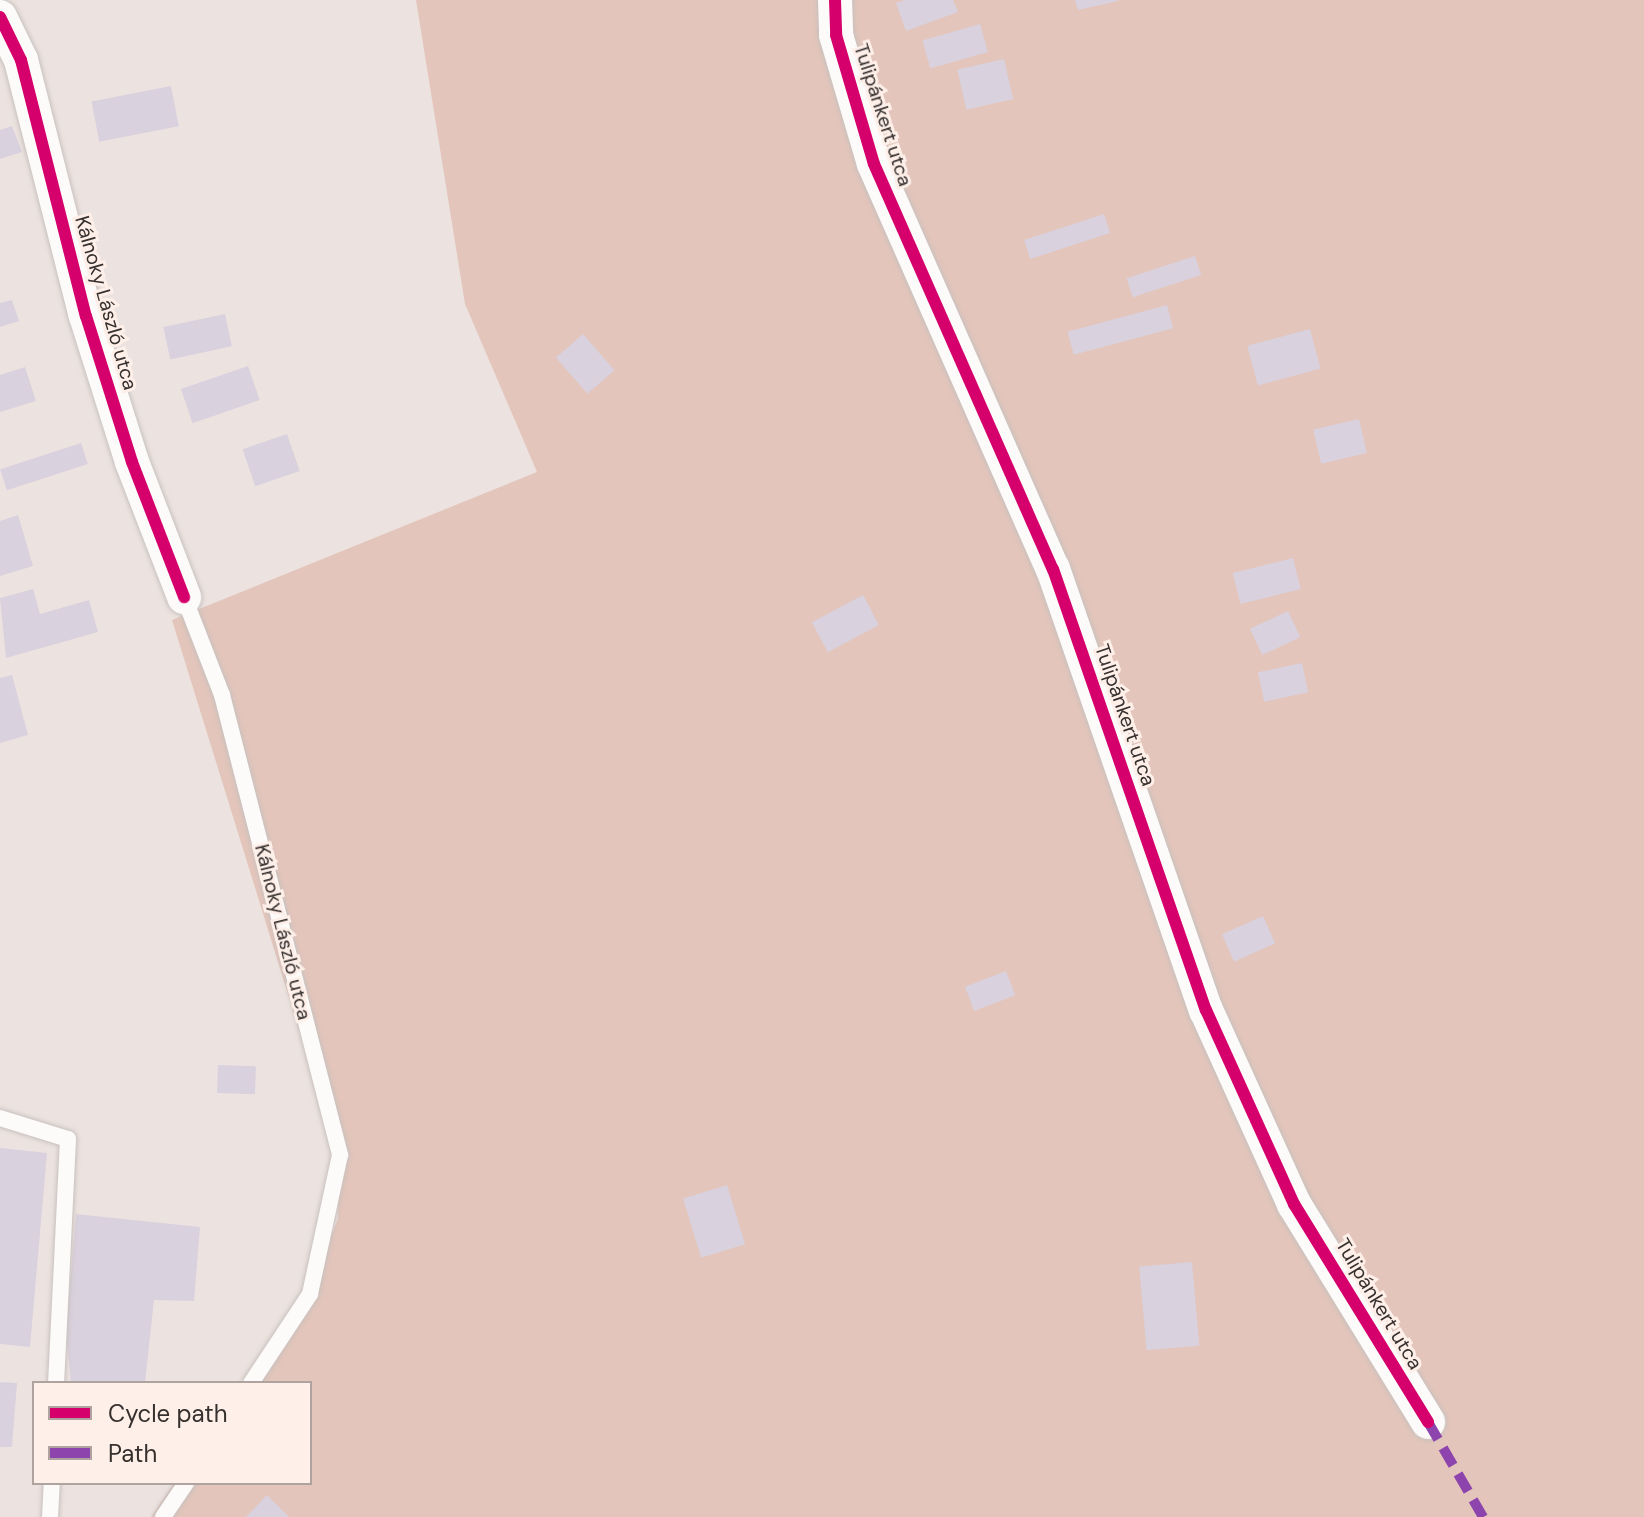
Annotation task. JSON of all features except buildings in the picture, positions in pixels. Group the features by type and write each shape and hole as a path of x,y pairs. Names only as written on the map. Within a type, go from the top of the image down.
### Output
{"street":[{"name":"Tulipánkert utca","path":"835,0 836,35 874,164 1053,569 1206,1010 1294,1204 1428,1422"},
{"name":"Kálnoky László utca","path":"0,17 21,60 90,331 132,462 184,597"}],"lane":[{"name":"Kálnoky László utca","path":"184,597 222,695 340,1155 310,1294 252,1381"},
{"path":"0,1118 68,1139 56,1381"},
{"path":"50,1517 52,1485"},
{"path":"163,1517 185,1485"}],"shaded area":[{"path":"416,0 1644,0 1644,1517 151,1517 173,1485 312,1485 312,1381 242,1381 316,1272 338,1219 336,1149 172,620 537,472 465,304"}],"marked path":[{"path":"1428,1422 1483,1517"}],"cycle path":[{"path":"835,0 836,35 874,164 1053,569 1206,1010 1294,1204 1428,1422"},
{"path":"0,17 21,60 86,316 132,462 184,597"}]}
